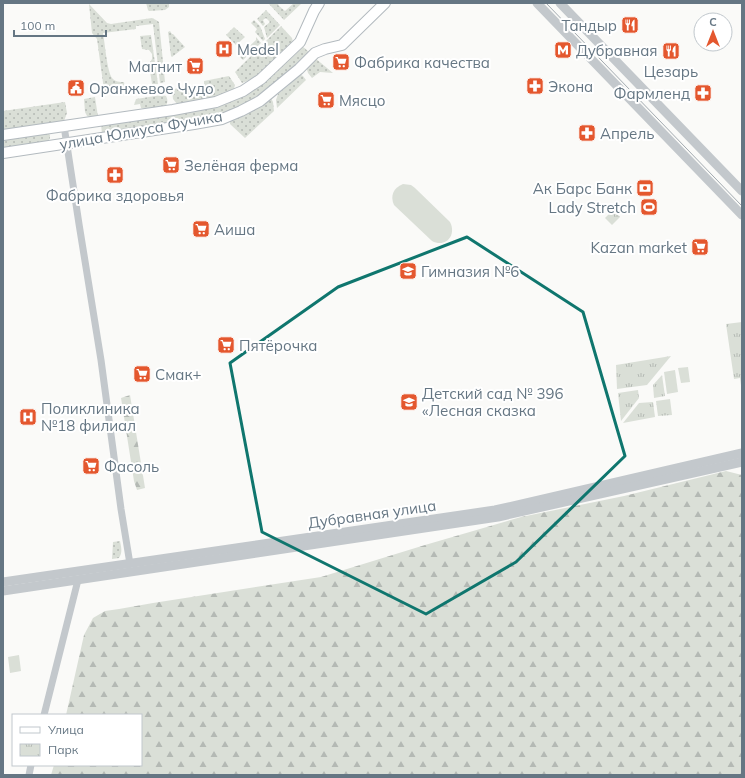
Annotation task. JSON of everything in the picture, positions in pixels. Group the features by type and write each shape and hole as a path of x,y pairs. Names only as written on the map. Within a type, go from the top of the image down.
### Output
{"main road":[{"name":"улица Юлиуса Фучика","path":"3,135 216,102 243,91 261,79 300,42 319,3"},
{"name":"улица Юлиуса Фучика","path":"3,153 222,119 260,101 299,69 315,53 342,45 385,3"}],"street":[{"path":"537,3 742,215"},
{"path":"560,3 742,191"},
{"path":"64,126 101,360 121,509 131,568"},
{"name":"Дубравная улица","path":"3,582 18,584 78,580 131,568 495,510 742,453"},
{"name":"Дубравная улица","path":"3,591 18,584 498,517 742,462"},
{"path":"44,714 78,580"}],"highlighted area":[{"path":"467,237 583,312 625,456 516,562 426,614 262,532 230,363 338,287"}],"green space":[{"path":"146,3 169,3 169,7 165,10 149,11"},
{"path":"279,3 278,5 285,11 294,3 302,3 284,20 269,4"},
{"path":"89,4 107,23 111,24 152,18 159,22 165,82 160,83 153,24 136,26 136,29 103,33 110,74 115,80 124,82 125,89 104,90 97,39 92,33"},
{"path":"266,10 280,25 267,38 264,27 270,22 266,18 263,20 265,24 263,26 257,19"},
{"path":"254,20 260,26 265,39 263,41 255,32 257,29 251,23"},
{"path":"281,26 292,38 293,42 263,71 242,83 235,72"},
{"path":"234,27 245,37 236,45 226,35"},
{"path":"170,31 185,47 172,57 168,32"},
{"path":"151,35 158,84 152,84 149,64 152,59 152,54 149,50 142,49 140,36"},
{"path":"256,37 261,43 243,60 239,56 256,40"},
{"path":"301,45 309,52 269,88 252,100 238,107 224,113 204,118 102,134 101,124 216,105"},
{"path":"315,58 333,73 320,72 312,78 308,73 306,66"},
{"path":"299,74 306,80 277,108 276,100 278,94 289,85 294,76"},
{"path":"229,76 235,85 234,89 214,98 177,104 173,99 172,90 174,89 204,84 204,81"},
{"path":"162,95 166,96 167,99 165,107 148,109 141,108 140,104 134,105 136,99"},
{"path":"95,97 98,117 92,118 87,116 85,112 84,99"},
{"path":"271,98 274,111 245,138 230,124 230,120"},
{"path":"65,102 67,113 64,121 3,131 3,111"},
{"path":"47,132 50,135 48,142 3,148 3,138"},
{"path":"403,184 411,185 415,188 450,222 452,227 451,236 445,242 437,243 432,241 394,205 392,195 397,188"},
{"path":"613,210 620,217 612,225 605,218"},
{"path":"742,322 742,393 740,378 734,379 726,324"},
{"path":"671,356 647,385 617,389 616,365"},
{"path":"688,367 690,382 681,383 678,368"},
{"path":"675,370 678,392 667,394 664,372"},
{"path":"662,375 665,396 654,398 653,385"},
{"path":"638,390 639,398 621,421 618,393"},
{"path":"130,395 145,488 137,490 134,481 121,398"},
{"path":"670,399 672,415 658,416 656,401"},
{"path":"653,402 655,417 623,423 639,403"},
{"path":"726,471 742,475 742,775 51,775 54,766 142,766 142,714 66,714 84,635 93,618 105,611 321,577 521,517 624,496"},
{"path":"120,541 121,554 119,558 112,559 113,542"},
{"path":"19,655 21,671 10,673 8,657"}],"tram line":[{"path":"546,3 742,206"}],"place":[{"name":"Тандыр","path":"630,25"},
{"name":"Medel","path":"224,49"},
{"name":"Дубравная","path":"563,50"},
{"name":"Цезарь","path":"671,51"},
{"name":"Фабрика качества","path":"341,62"},
{"name":"Магнит","path":"195,66"},
{"name":"Экона","path":"535,86"},
{"name":"Оранжевое Чудо","path":"76,88"},
{"name":"Фармленд","path":"703,93"},
{"name":"Мясцо","path":"326,100"},
{"name":"Апрель","path":"587,133"},
{"name":"Зелёная ферма","path":"171,165"},
{"name":"Фабрика здоровья","path":"115,175"},
{"name":"Ак Барс Банк","path":"645,188"},
{"name":"Lady Stretch","path":"649,207"},
{"name":"Аиша","path":"201,229"},
{"name":"Kazan market","path":"700,247"},
{"name":"Гимназия №6","path":"408,271"},
{"name":"Пятёрочка","path":"226,345"},
{"name":"Смак+","path":"142,374"},
{"name":"Детский сад № 396 «Лесная сказка","path":"409,402"},
{"name":"Поликлиника №18 филиал","path":"28,417"},
{"name":"Фасоль","path":"91,466"}]}
